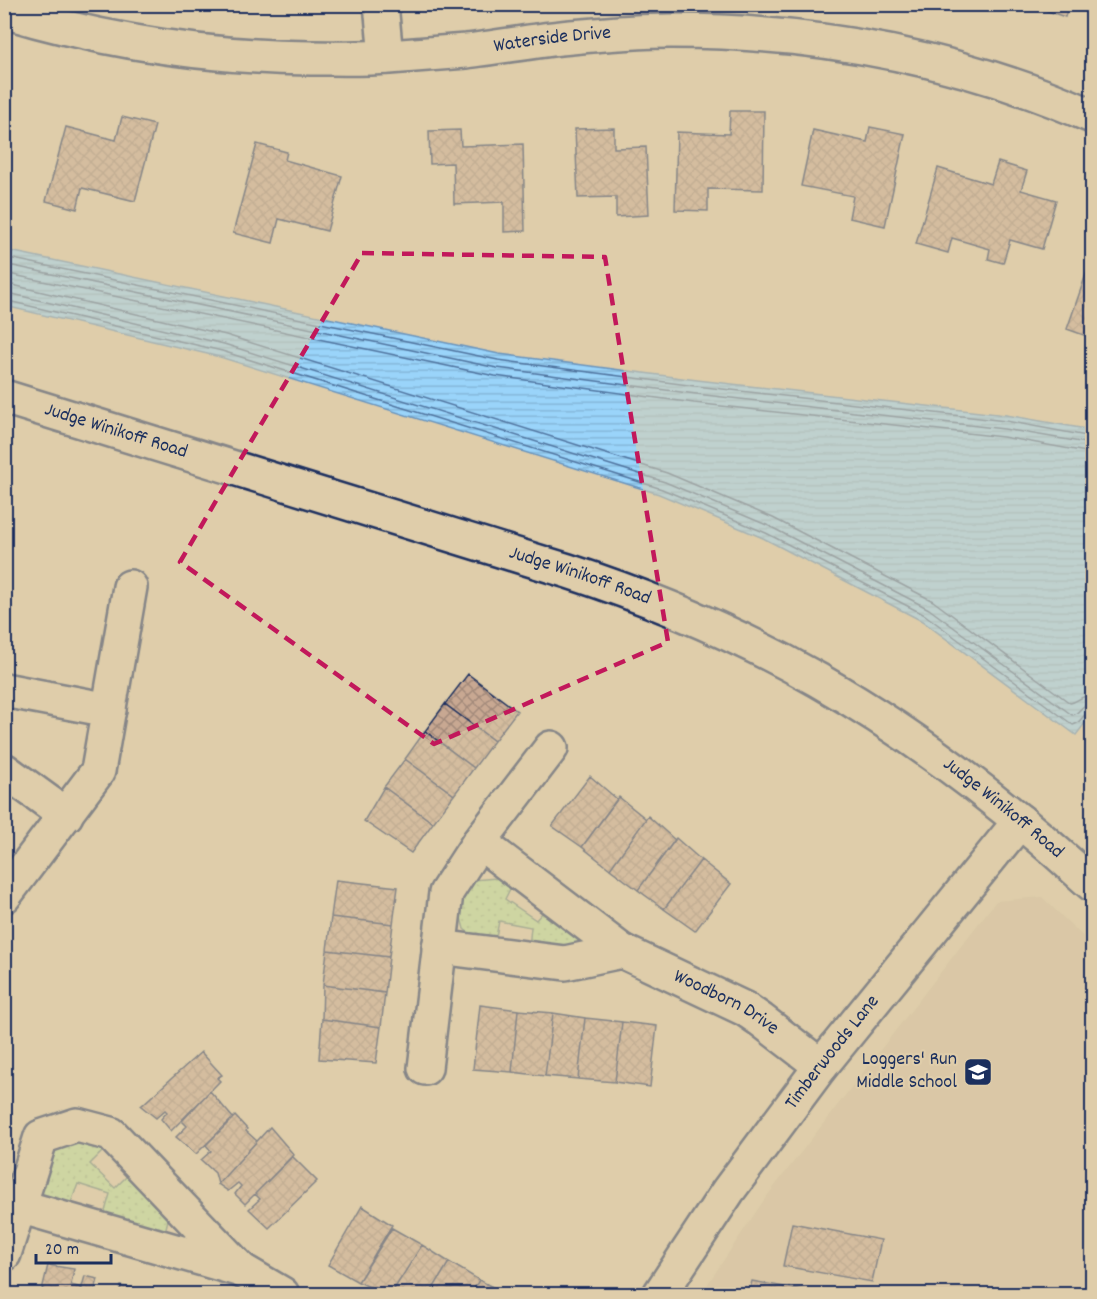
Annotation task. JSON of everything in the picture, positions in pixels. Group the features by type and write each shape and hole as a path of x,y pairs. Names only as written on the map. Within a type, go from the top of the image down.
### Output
{"street":[{"path":"381,4 386,57"},
{"name":"Waterside Drive","path":"4,11 32,20 112,38 194,51 276,58 386,57 468,51 570,37 669,31 748,33 826,41 904,55 981,75 1056,100 1092,116"},
{"name":"Judge Winikoff Road","path":"4,397 448,533 646,598 742,641 825,685 907,736 965,777 1092,884"},
{"path":"4,896 98,771 130,587"},
{"path":"4,690 109,710"},
{"path":"425,1068 446,893 479,842 551,748"},
{"path":"4,770 66,815"},
{"name":"Timberwoods Lane","path":"660,1294 728,1191 820,1066 1020,821"},
{"name":"Woodborn Drive","path":"479,842 622,951 745,1009 820,1066"},
{"path":"439,947 565,963 622,951"},
{"path":"4,1254 41,1137 77,1125 111,1134 241,1270"},
{"path":"19,1206 241,1270 282,1294"}],"highlighted area":[{"path":"362,253 605,257 668,642 434,744 180,562"}],"shaded area":[{"name":"Loggers' Run Middle School","path":"1042,897 1092,945 1092,1294 701,1294 764,1200 996,901"}],"green space":[{"path":"509,877 515,879 505,899 536,920 549,905 587,938 580,951 529,948 531,927 499,921 495,942 477,939 464,929 460,903 463,893 473,880"},
{"path":"78,1138 105,1149 90,1164 115,1188 130,1173 167,1215 165,1232 104,1215 110,1194 78,1184 70,1205 43,1201 38,1193 49,1154 60,1145"}],"water":[{"path":"5,250 499,354 697,380 1006,415 1086,429 1092,432 1092,714 1076,735 922,621 763,538 659,494 220,357 5,306"}],"building":[{"path":"1043,4 1069,4 1065,17 1042,9"},
{"path":"1081,4 1092,4 1092,29 1084,26 1090,8"},
{"path":"730,111 764,111 763,190 708,189 708,211 675,210 677,132 729,134"},
{"path":"122,117 155,125 135,201 82,188 77,209 46,201 66,127 116,140"},
{"path":"870,127 905,134 885,226 849,218 853,196 801,186 813,130 867,142"},
{"path":"614,128 614,148 646,147 649,215 616,217 616,197 578,198 575,129"},
{"path":"460,130 461,146 523,144 525,231 504,232 504,202 454,204 453,163 430,164 429,131"},
{"path":"257,144 287,152 285,160 342,176 327,231 279,219 273,243 233,233"},
{"path":"998,162 1027,171 1021,190 1056,200 1042,249 1010,240 1003,263 988,259 990,249 952,238 948,253 916,244 938,168 991,184"},
{"path":"1092,257 1092,338 1067,329"},
{"path":"468,674 517,711 494,741 445,704"},
{"path":"445,704 494,741 474,768 425,731"},
{"path":"425,731 474,768 454,795 405,759"},
{"path":"405,759 454,795 433,823 384,787"},
{"path":"590,776 617,799 582,847 552,826"},
{"path":"384,787 433,823 411,853 364,821"},
{"path":"619,797 646,819 610,869 582,847"},
{"path":"648,816 675,840 638,890 610,869"},
{"path":"676,838 701,860 664,909 638,890"},
{"path":"701,860 731,884 695,931 664,909"},
{"path":"336,880 398,887 393,924 331,917"},
{"path":"331,917 393,924 389,957 327,950"},
{"path":"327,950 389,957 385,993 323,985"},
{"path":"323,985 385,993 381,1027 322,1019"},
{"path":"480,1005 518,1010 512,1072 473,1069"},
{"path":"518,1010 553,1013 545,1076 512,1072"},
{"path":"553,1013 585,1018 578,1079 545,1076"},
{"path":"585,1018 622,1022 615,1082 578,1079"},
{"path":"322,1019 381,1027 376,1063 319,1059"},
{"path":"622,1022 657,1026 650,1087 615,1082"},
{"path":"201,1052 222,1075 217,1078 220,1081 171,1131 161,1119 167,1112 165,1110 156,1118 141,1106"},
{"path":"210,1091 233,1118 196,1154 176,1137 187,1126 182,1121"},
{"path":"235,1116 257,1141 218,1184 215,1173 201,1160 211,1151 206,1145"},
{"path":"270,1127 294,1155 245,1204 235,1194 241,1186 238,1183 228,1191 218,1184"},
{"path":"292,1156 317,1181 269,1228 249,1209 260,1199 255,1194"},
{"path":"362,1206 392,1225 358,1282 328,1265"},
{"path":"792,1223 881,1240 872,1282 783,1266"},
{"path":"392,1228 422,1245 391,1294 386,1294 358,1282"},
{"path":"422,1245 449,1262 430,1294 391,1294"},
{"path":"449,1262 479,1280 471,1294 430,1294"},
{"path":"48,1265 74,1269 71,1285 82,1288 80,1294 41,1294"},
{"path":"85,1276 98,1279 94,1294 80,1294"},
{"path":"479,1280 506,1294 471,1294"},
{"path":"752,1281 822,1294 749,1294"},
{"path":"121,1286 144,1290 143,1294 119,1294"}],"place":[{"name":"Loggers' Run Middle School","path":"978,1072"}]}
